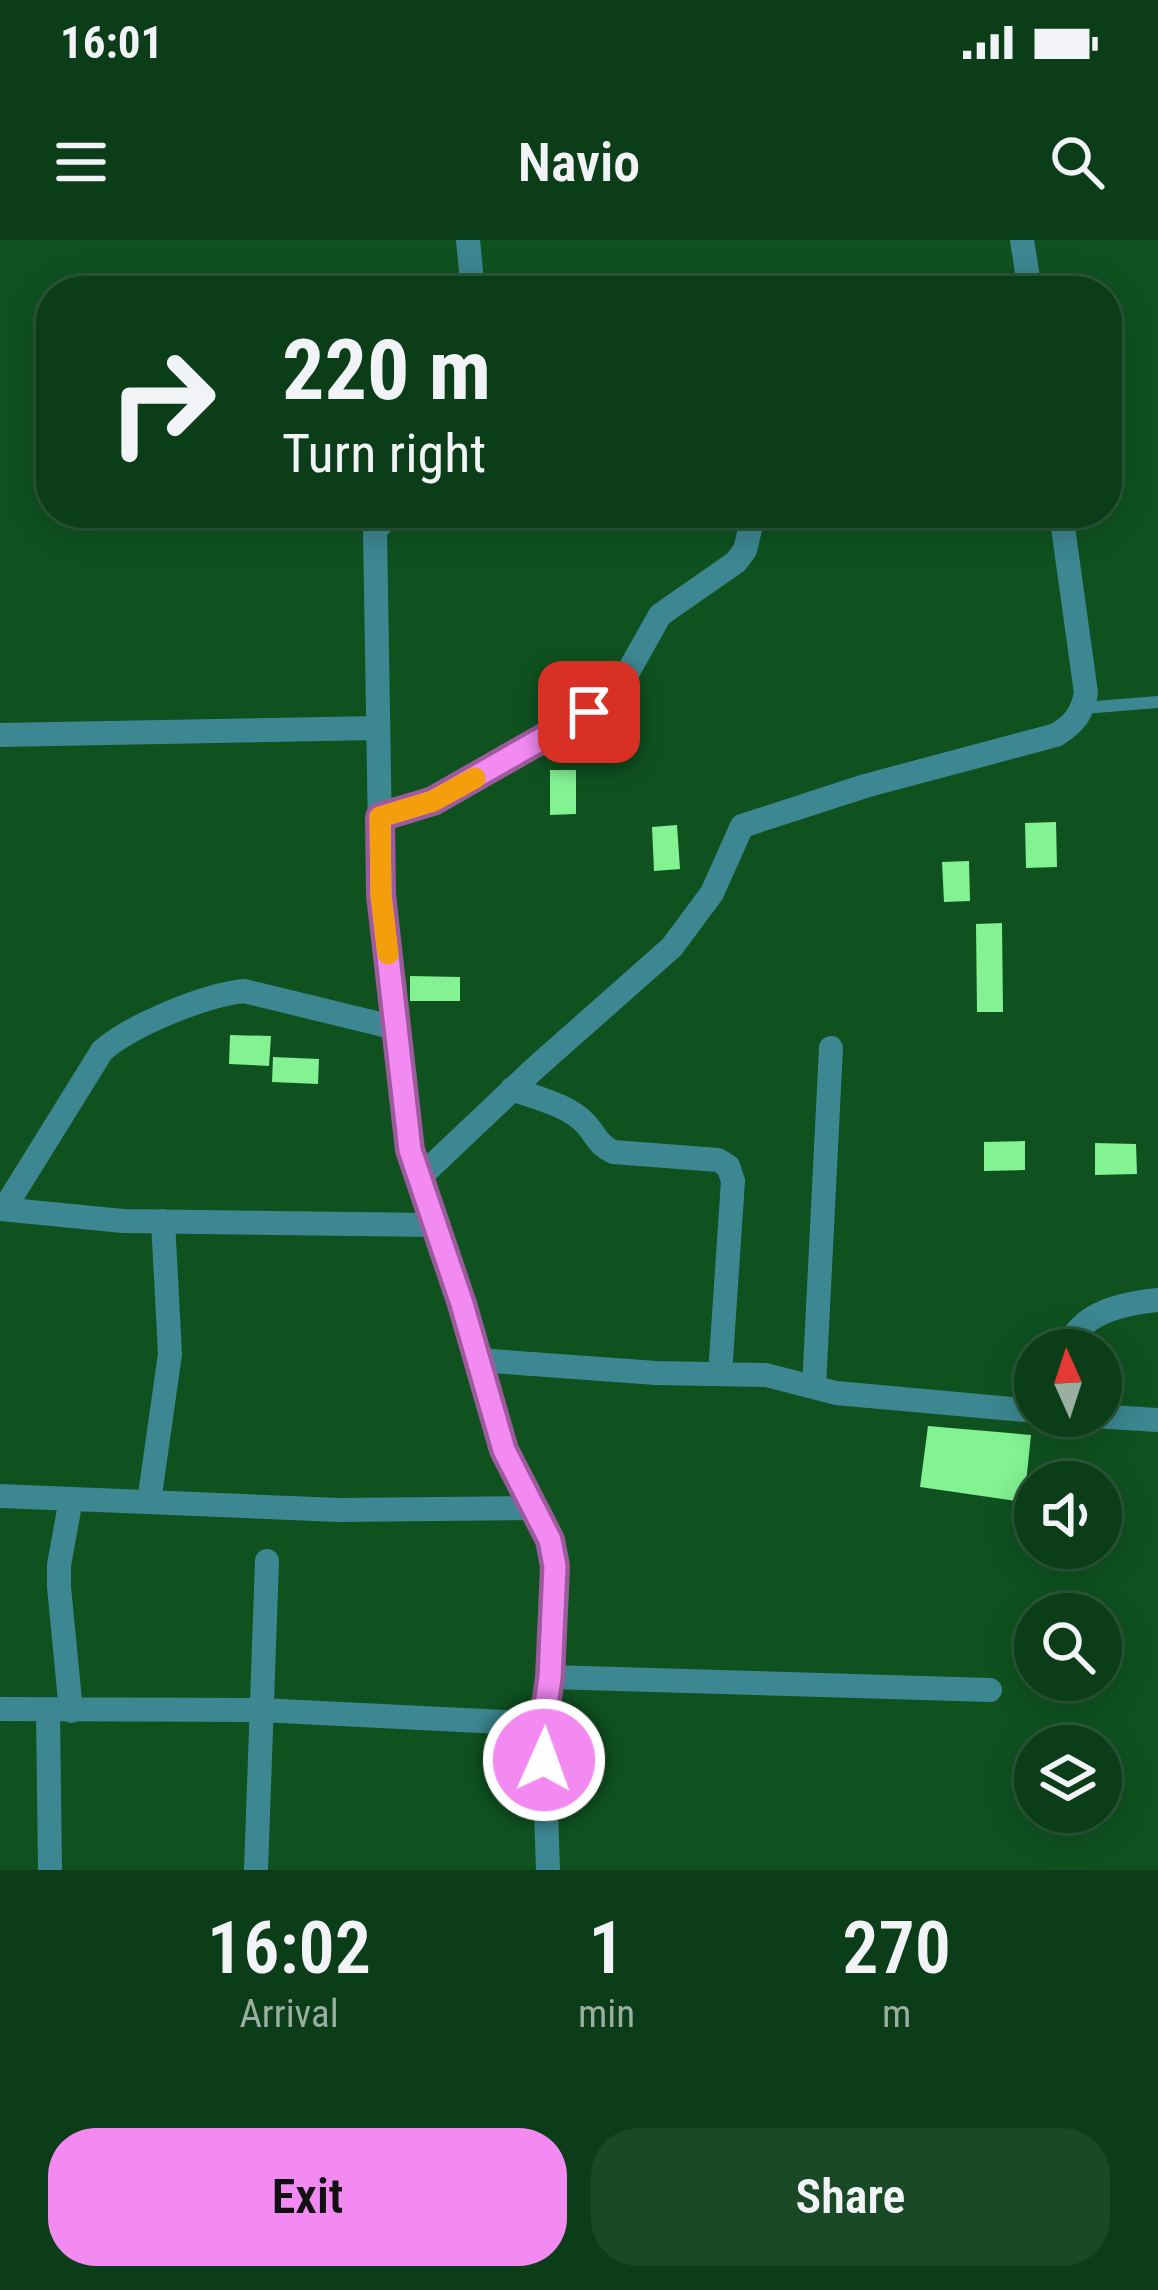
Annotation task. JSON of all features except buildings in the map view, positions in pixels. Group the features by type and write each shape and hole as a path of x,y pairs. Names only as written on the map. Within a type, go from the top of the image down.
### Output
{"street":[{"path":"468,240 472,276"},
{"path":"1022,240 1028,276"},
{"path":"377,528 381,895 410,1150 504,1450 550,1540 555,1566 543,1724 548,1870"},
{"path":"380,817 433,801 614,697 660,615 736,562 745,550 750,528"},
{"path":"419,1178 672,947 712,892 742,826 865,786 1056,734 1072,725 1086,693 1063,528"},
{"path":"0,735 378,728"},
{"path":"396,1028 244,991 222,994 118,1036 102,1052 2,1209 123,1221 435,1225"},
{"path":"814,1388 831,1048"},
{"path":"512,1090 566,1110 613,1152 718,1160 728,1166 734,1181 720,1374"},
{"path":"149,1502 170,1354 164,1221"},
{"path":"1077,1329 1101,1313 1158,1300"},
{"path":"478,1360 656,1373 766,1375 836,1393 1014,1409"},
{"path":"1122,1418 1158,1420"},
{"path":"0,1496 339,1510 533,1508"},
{"path":"50,1870 59,1711 59,1564 71,1499"},
{"path":"256,1870 267,1561"},
{"path":"550,1678 990,1690"},
{"path":"0,1709 260,1710 543,1724"}],"lane":[{"path":"1083,708 1158,702"}],"slow traffic":[{"path":"388,954 380,817 433,801 475,778"}],"route":[{"path":"544,1760 555,1566 550,1540 504,1450 410,1150 381,895 380,817 433,801 589,712"}]}
